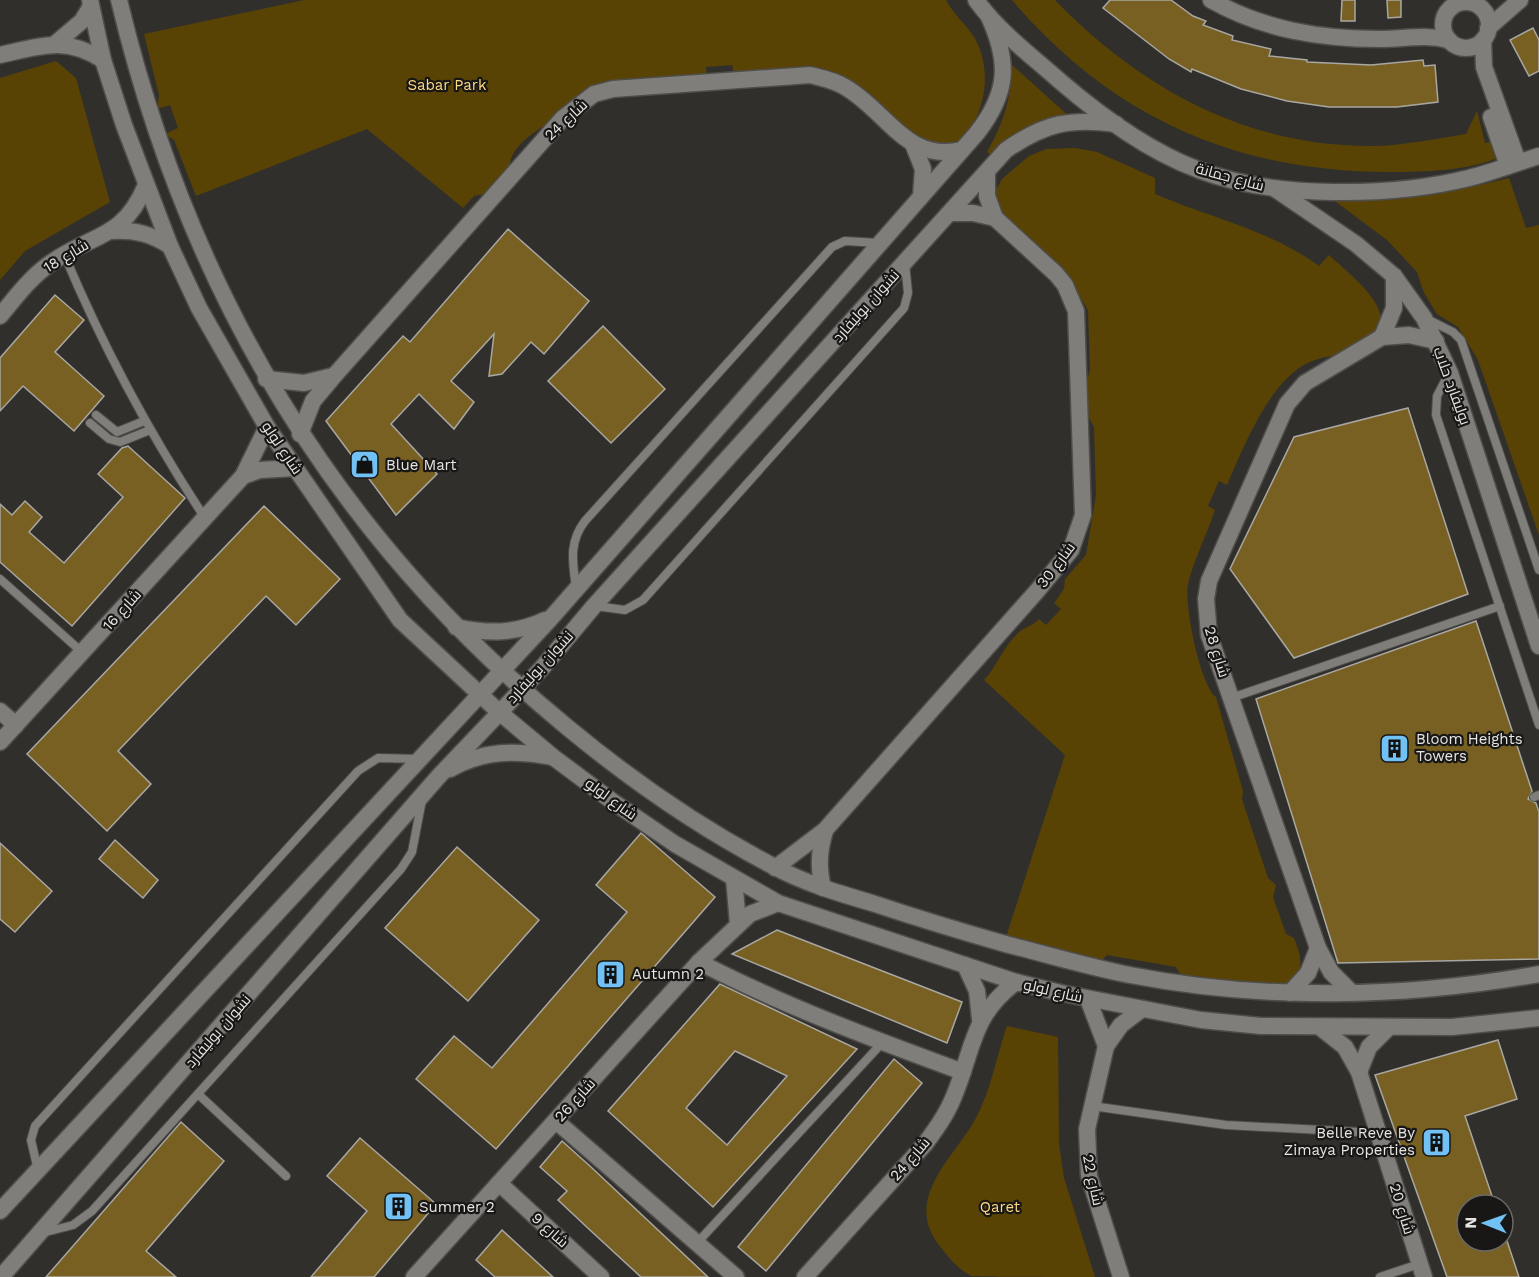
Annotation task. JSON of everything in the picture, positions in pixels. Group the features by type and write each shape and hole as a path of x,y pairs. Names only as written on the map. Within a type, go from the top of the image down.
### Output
{"street":[{"name":"شارع لولو","path":"119,0 151,117 184,210 224,299 266,379 300,434 375,536 456,627 521,690 614,766 693,820 775,868 823,888 958,931 1068,961 1143,977 1217,987 1290,993 1423,990 1539,974"},
{"name":"شارع جمانة","path":"976,0 989,17 1064,84 1116,124 1156,150 1198,170 1244,184 1274,188 1365,190 1424,187 1470,178 1539,156"},
{"path":"1211,0 1229,10 1280,29 1323,37 1388,39 1417,36 1473,46 1515,3"},
{"name":"شارع لولو","path":"90,3 103,60 124,125 170,246 205,318 267,427 400,620 480,695 553,757 675,844 778,903 1017,982 1142,1010 1241,1024 1321,1028 1452,1027 1539,1018"},
{"path":"56,43 76,27 90,3"},
{"path":"1417,36 1457,4 1515,3"},
{"path":"1474,4 1486,34 1484,67 1513,164"},
{"path":"1449,9 1443,27 1476,69 1513,164"},
{"name":"نشوان بوليفارد","path":"3,1206 551,618 993,113 1002,90 1004,65 1000,40 989,17"},
{"path":"0,55 56,43 73,45 103,60"},
{"name":"شارع 24","path":"300,434 314,401 334,376 563,118 594,94 613,88 810,75 828,79 845,87 913,144 937,153 962,150"},
{"path":"124,125 151,117"},
{"name":"نشوان بوليفارد","path":"2,1277 439,776 521,690 594,606 1006,150 1030,133 1049,126 1087,120 1116,124"},
{"path":"913,144 923,169 921,196"},
{"path":"987,172 987,196 995,218"},
{"name":"شارع 18","path":"0,316 34,277 64,254 113,231 128,218 139,203 146,185"},
{"name":"بوليفارد حلاب","path":"1274,188 1348,238 1394,276 1424,318 1450,372 1539,646"},
{"path":"950,213 973,213 995,218"},
{"name":"شارع 30","path":"775,868 825,830 1060,564 1078,533 1083,497 1076,310 1065,285 1056,274 995,218"},
{"name":"شارع 18","path":"113,231 143,232 170,246"},
{"path":"1382,336 1394,308 1394,276"},
{"name":"شارع 28","path":"1351,992 1331,972 1318,948 1209,635 1206,599 1215,564 1281,416 1295,392 1316,375 1382,336 1409,335 1436,341"},
{"path":"266,379 304,383 334,376"},
{"name":"شارع 16","path":"0,742 243,476 267,427"},
{"path":"243,476 260,470 295,468"},
{"path":"456,627 480,632 504,633 529,628 551,618"},
{"path":"0,711 16,725"},
{"path":"439,776 465,761 494,753 524,752 553,757"},
{"name":"شارع 30","path":"823,888 819,868 819,849 825,830"},
{"path":"734,878 738,924"},
{"name":"شارع 26","path":"414,1277 699,962 738,924 757,910 778,903"},
{"path":"1290,993 1308,973 1318,948"},
{"path":"699,962 749,988 882,1043 963,1072"},
{"name":"شارع 24","path":"965,965 977,991 980,1019"},
{"name":"شارع 24","path":"805,1277 925,1144 953,1099 980,1019 996,999 1017,982"},
{"path":"1088,999 1106,1046"},
{"name":"شارع 22","path":"1121,1277 1089,1176 1086,1141 1106,1046 1121,1025 1142,1010"},
{"name":"شارع 20","path":"1321,1028 1345,1047 1359,1072 1422,1270"},
{"path":"1359,1072 1369,1047 1388,1028"},
{"path":"556,1121 736,1277"},
{"name":"شارع 9","path":"499,1183 601,1277"}],"lane":[{"path":"985,0 989,17"},
{"path":"576,589 572,548 578,529 585,521 832,247 845,241 879,243"},
{"path":"64,254 93,323 144,421 205,518"},
{"path":"594,606 625,610 643,600 904,308 908,293 905,263"},
{"path":"1424,318 1454,332 1461,340 1539,570"},
{"path":"1450,372 1437,396 1436,415 1539,725"},
{"path":"96,415 117,432 144,421"},
{"path":"90,423 109,439 120,442 150,430"},
{"path":"0,579 83,653"},
{"path":"1231,698 1500,606"},
{"path":"38,1170 31,1140 35,1126 358,771 378,758 421,759"},
{"path":"42,1233 73,1225 83,1219 407,861 415,843 423,794"},
{"path":"696,1244 882,1043"},
{"path":"198,1094 286,1176"},
{"path":"1092,1106 1226,1125 1378,1133"},
{"path":"1380,1277 1422,1270"}],"green space":[{"name":"Sabar Park","path":"304,0 946,0 974,37 984,65 985,80 979,110 973,124 953,146 935,152 862,92 831,72 819,68 798,67 735,78 732,65 706,67 707,81 689,76 630,79 624,85 539,129 524,141 514,153 510,165 484,194 474,196 463,208 367,129 196,196 174,140 165,134 178,128 170,105 157,109 159,95 144,34"},
{"path":"1012,0 1055,0 1088,32 1123,60 1160,85 1199,107 1240,124 1283,136 1328,144 1375,146 1420,142 1466,134 1477,111 1485,143 1497,141 1501,156 1462,168 1389,172 1333,169 1280,162 1229,148 1181,130 1135,106 1092,76 1051,41"},
{"path":"56,61 76,78 110,202 25,251 0,280 0,78"},
{"path":"1012,65 1072,119 992,156 987,152 1006,110"},
{"path":"1075,148 1097,152 1155,178 1155,194 1281,243 1319,266 1329,255 1364,287 1380,313 1381,325 1374,337 1359,348 1302,366 1289,376 1267,404 1257,420 1227,485 1219,481 1208,506 1215,510 1188,584 1188,608 1199,661 1210,690 1216,697 1243,791 1242,799 1268,878 1276,885 1273,897 1286,934 1294,938 1299,951 1300,968 1291,986 1184,981 1176,967 1107,955 1101,961 1005,940 1065,755 984,680 1019,632 1039,619 1046,625 1061,609 1054,603 1064,589 1065,579 1086,555 1096,495 1094,427 1087,414 1086,383 1090,370 1088,310 1069,278 999,219 994,193 1002,179 1029,156 1046,149"},
{"path":"1509,178 1526,228 1539,225 1539,535 1478,360 1458,327 1437,314 1424,293 1417,272 1387,240 1328,196 1374,198 1419,195"},
{"name":"Qaret","path":"1007,1026 1058,1037 1059,1144 1064,1178 1095,1277 972,1276 952,1261 930,1231 926,1213 929,1196 945,1163 968,1131 982,1106"}],"building":[{"path":"1110,0 1171,0 1193,16 1206,21 1203,25 1233,36 1232,40 1271,49 1269,56 1307,60 1307,62 1371,65 1423,60 1424,66 1435,65 1438,102 1397,107 1329,107 1287,101 1241,89 1192,69 1191,72 1169,59 1103,8"},
{"path":"1342,0 1355,0 1355,21 1341,21"},
{"path":"1387,0 1401,0 1401,17 1388,18"},
{"path":"1533,28 1539,40 1539,71 1529,76 1510,40"},
{"path":"508,229 589,301 544,354 531,342 502,374 489,376 494,334 451,381 474,402 454,429 419,394 391,424 437,474 396,515 326,421 403,336 410,342"},
{"path":"55,295 84,320 55,352 104,396 74,431 23,386 0,411 0,358"},
{"path":"603,326 665,389 611,443 548,381"},
{"path":"1408,408 1468,594 1294,658 1230,569 1294,437"},
{"path":"128,446 185,498 72,626 0,562 0,504 12,515 25,501 42,517 29,532 64,563 123,497 98,474 122,448"},
{"path":"264,506 340,579 296,625 266,596 118,751 151,784 107,831 27,754"},
{"name":"Bloom Heights Towers","path":"1476,621 1532,791 1528,799 1536,803 1539,812 1539,959 1338,963 1256,699"},
{"name":"Autumn 2","path":"641,833 715,897 496,1149 416,1079 454,1036 492,1068 627,912 596,885"},
{"path":"115,840 158,880 143,898 99,859"},
{"path":"0,843 52,891 15,932 0,919"},
{"path":"457,847 539,920 468,1001 385,928"},
{"path":"777,930 962,1002 947,1043 732,954"},
{"path":"720,984 857,1049 713,1207 608,1111","holes":["735,1051 787,1076 727,1145 686,1108"]},
{"name":"Belle Reve By Zimaya Properties","path":"1498,1040 1517,1099 1465,1116 1491,1193 1455,1193 1455,1253 1511,1253 1519,1277 1447,1277 1375,1075"},
{"path":"894,1059 922,1083 766,1271 738,1247"},
{"path":"181,1122 224,1161 146,1251 176,1277 46,1277"},
{"name":"Summer 2","path":"360,1138 436,1204 374,1277 311,1277 367,1211 327,1176"},
{"path":"562,1141 708,1277 641,1277 591,1231 558,1200 567,1191 540,1167"},
{"path":"502,1230 553,1277 495,1277 476,1260"}],"place":[{"name":"Blue Mart","path":"365,465"},
{"name":"Bloom Heights Towers","path":"1395,748"},
{"name":"Autumn 2","path":"611,974"},
{"name":"Belle Reve By Zimaya Properties","path":"1436,1142"},
{"name":"Summer 2","path":"398,1207"}]}
